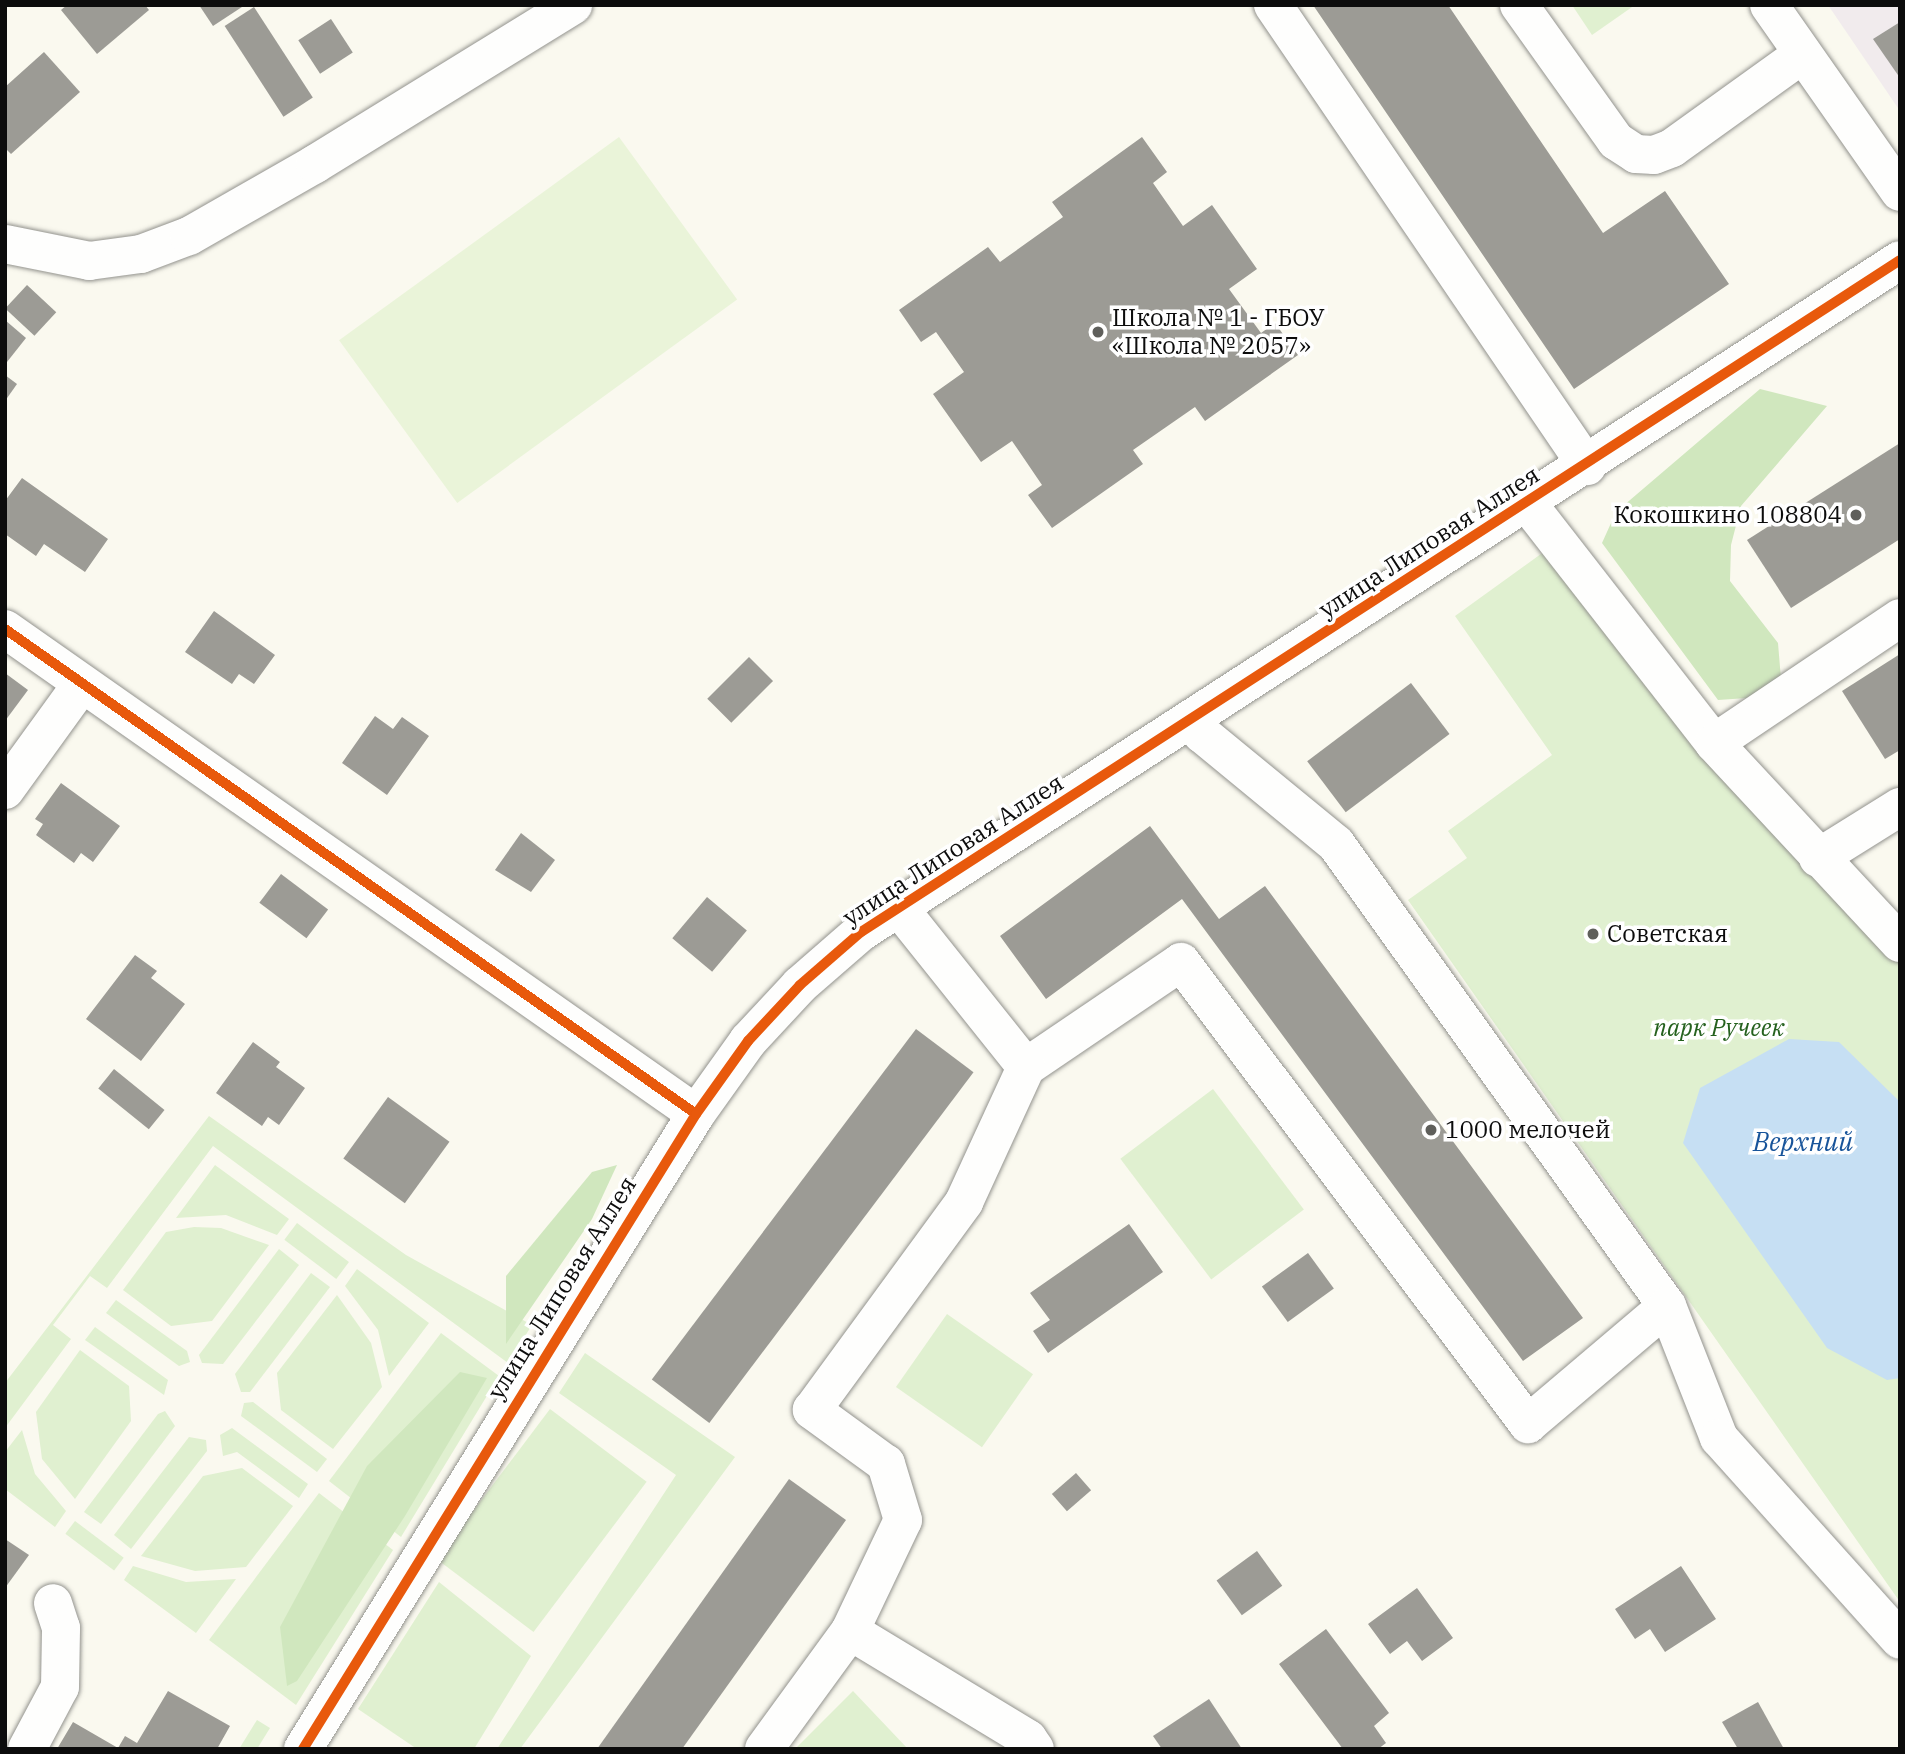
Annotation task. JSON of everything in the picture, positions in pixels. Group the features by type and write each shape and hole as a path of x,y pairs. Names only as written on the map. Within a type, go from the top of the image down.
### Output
{"street":[{"path":"5,244 89,261 141,254 189,236 339,150 573,5"},
{"path":"1273,5 1587,466"},
{"path":"1519,5 1616,141 1636,154 1654,155 1672,148 1803,54"},
{"path":"1769,5 1900,192"},
{"name":"улица Липовая Аллея","path":"303,1749 696,1114 767,1018 861,932 1587,466 1900,260"},
{"path":"1528,504 1714,743 1818,858 1900,943"},
{"path":"1714,743 1900,618"},
{"path":"5,629 696,1114"},
{"path":"5,790 81,684"},
{"path":"1190,719 1202,734 1336,845 1667,1306 1719,1438 1900,1640"},
{"path":"1818,858 1900,807"},
{"path":"900,908 1027,1067"},
{"path":"764,1749 850,1631 903,1520 886,1464 812,1410 964,1202 1027,1067 1181,962 1528,1424 1667,1306"},
{"path":"27,1749 60,1687 61,1628 53,1603"},
{"path":"850,1631 1028,1739 1035,1749"}],"shaded area":[{"path":"1828,5 1900,5 1900,111"}],"green space":[{"path":"1572,5 1635,5 1592,35"},
{"path":"619,137 737,300 457,503 339,340"},
{"path":"1760,389 1827,406 1741,506 1731,545 1730,581 1778,643 1781,679 1747,698 1718,700 1602,543 1616,512"},
{"name":"парк Ручеек","path":"1545,551 1900,955 1900,1602 1408,900 1467,858 1448,831 1552,755 1455,616"},
{"path":"1213,1089 1304,1210 1211,1279 1120,1159"},
{"path":"209,1116 406,1255 532,1325 508,1363 213,1146 107,1288 90,1276 53,1325 71,1339 5,1428 5,1383"},
{"path":"215,1165 289,1219 277,1235 226,1215 176,1218"},
{"path":"617,1165 592,1219 506,1344 506,1276 592,1172"},
{"path":"297,1223 349,1262 336,1279 284,1240"},
{"path":"194,1227 221,1228 269,1245 212,1321 171,1326 123,1290 166,1232"},
{"path":"279,1249 299,1265 223,1364 202,1363 199,1355"},
{"path":"357,1269 429,1323 389,1376 378,1330 345,1286"},
{"path":"311,1273 330,1287 250,1392 241,1392 235,1374"},
{"path":"337,1295 371,1343 382,1387 333,1449 281,1410 277,1373"},
{"path":"116,1300 187,1351 190,1362 179,1366 106,1313"},
{"path":"947,1314 1033,1374 982,1447 896,1387"},
{"path":"95,1327 168,1380 164,1395 85,1340"},
{"path":"441,1333 499,1376 401,1537 329,1481"},
{"path":"80,1350 129,1386 131,1421 75,1499 42,1459 36,1412"},
{"path":"585,1353 735,1457 520,1749 497,1749 676,1475 559,1393"},
{"path":"460,1372 487,1378 405,1516 297,1681 287,1686 280,1627 367,1466"},
{"path":"253,1402 327,1459 317,1472 241,1416 244,1403"},
{"path":"550,1409 647,1482 533,1632 437,1559"},
{"path":"165,1411 175,1426 101,1524 84,1512 158,1414"},
{"path":"232,1428 308,1484 299,1498 237,1452 223,1456 220,1435"},
{"path":"22,1430 35,1474 66,1511 55,1527 5,1489 5,1452"},
{"path":"189,1437 206,1440 207,1451 131,1549 114,1535"},
{"path":"242,1468 293,1506 246,1567 195,1571 141,1556 203,1476"},
{"path":"319,1493 393,1550 296,1705 209,1640"},
{"path":"75,1521 124,1558 114,1570 65,1534"},
{"path":"133,1566 186,1582 236,1579 196,1633 124,1580"},
{"path":"439,1582 531,1656 474,1749 417,1749 358,1709"},
{"path":"853,1691 908,1749 795,1749"},
{"path":"257,1720 270,1728 257,1749 239,1749"}],"water":[{"name":"Верхний","path":"1789,1039 1839,1042 1900,1102 1900,1378 1887,1380 1827,1348 1683,1143 1700,1088"}],"building":[{"path":"67,5 145,5 149,10 97,54 61,10"},
{"path":"199,5 245,5 213,26"},
{"path":"1313,5 1448,5 1603,233 1665,191 1729,284 1574,389"},
{"path":"254,7 313,98 283,117 225,26"},
{"path":"331,19 353,53 320,74 298,40"},
{"path":"1900,22 1900,78 1873,39"},
{"path":"44,52 80,92 11,154 5,148 5,87"},
{"name":"Школа № 1 - ГБОУ «Школа № 2057»","path":"1142,137 1167,172 1153,183 1183,226 1212,205 1257,269 1229,289 1261,333 1275,323 1298,355 1205,421 1195,407 1133,450 1143,464 1052,528 1028,495 1042,485 1012,441 981,462 933,394 964,372 936,332 921,342 899,310 988,247 1000,262 1063,217 1052,202"},
{"path":"27,285 56,312 34,336 5,308"},
{"path":"5,320 26,338 7,362 5,360"},
{"path":"5,375 17,384 5,401"},
{"path":"1900,443 1900,539 1791,608 1747,540"},
{"path":"22,478 108,539 85,572 44,544 36,556 5,534 5,501"},
{"path":"214,611 275,655 254,684 239,674 232,684 185,652"},
{"path":"1900,654 1900,750 1885,759 1842,691"},
{"path":"749,657 773,681 731,723 707,699"},
{"path":"5,673 28,690 5,721"},
{"path":"1411,683 1450,734 1346,812 1307,761"},
{"path":"375,716 393,729 402,717 429,736 387,795 342,763"},
{"path":"61,783 120,826 93,862 81,853 74,863 36,835 43,824 35,819"},
{"path":"1150,826 1219,919 1265,886 1583,1318 1523,1361 1182,899 1046,999 1000,936"},
{"path":"521,833 555,860 531,892 495,870"},
{"path":"281,874 328,910 306,938 259,903"},
{"path":"707,897 747,930 712,972 672,938"},
{"path":"135,955 157,971 151,978 185,1004 141,1061 86,1019"},
{"path":"916,1029 974,1072 709,1423 652,1380"},
{"path":"253,1042 280,1062 276,1067 305,1088 279,1125 268,1117 262,1126 216,1093"},
{"path":"114,1069 165,1110 149,1129 98,1088"},
{"path":"388,1097 449,1142 405,1203 343,1158"},
{"path":"1129,1224 1163,1272 1048,1353 1033,1331 1050,1320 1030,1293"},
{"path":"1308,1253 1334,1289 1288,1322 1262,1287"},
{"path":"1076,1473 1091,1490 1067,1511 1052,1494"},
{"path":"789,1479 846,1520 682,1749 597,1749"},
{"path":"5,1539 29,1555 5,1588"},
{"path":"1257,1551 1282,1586 1242,1615 1217,1580"},
{"path":"1681,1566 1716,1619 1665,1652 1650,1629 1635,1639 1615,1609"},
{"path":"1417,1588 1453,1638 1422,1661 1407,1641 1390,1654 1368,1624"},
{"path":"1326,1629 1389,1713 1374,1726 1386,1743 1378,1749 1343,1749 1279,1664"},
{"path":"168,1691 230,1726 217,1749 57,1749 73,1722 118,1748 125,1736 137,1743"},
{"path":"1209,1699 1242,1749 1162,1749 1153,1736"},
{"path":"1758,1702 1784,1749 1738,1749 1722,1722"}],"cycle path":[{"path":"303,1749 696,1114 748,1041 800,985 861,932 1900,260"},
{"path":"5,629 696,1114"}],"place":[{"name":"Школа № 1 - ГБОУ «Школа № 2057»","path":"1098,332"},
{"name":"Кокошкино 108804","path":"1856,515"},
{"name":"Советская","path":"1593,934"},
{"name":"1000 мелочей","path":"1431,1130"}]}
